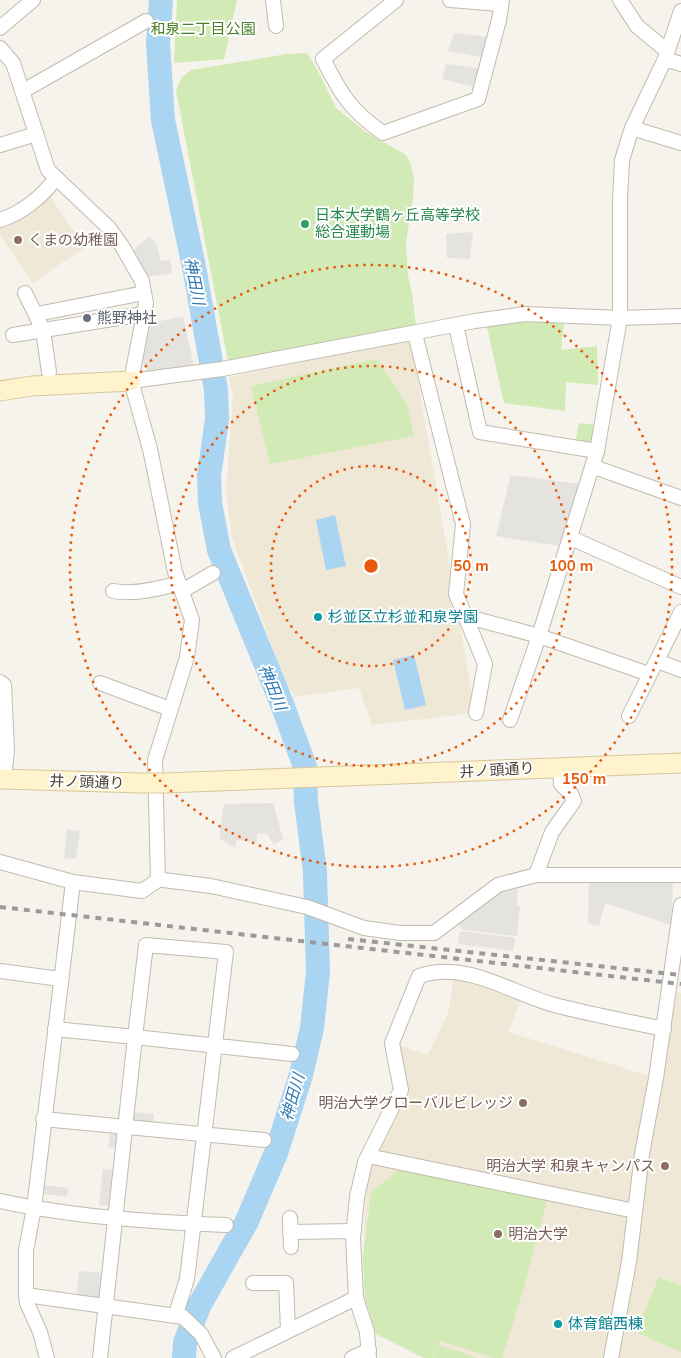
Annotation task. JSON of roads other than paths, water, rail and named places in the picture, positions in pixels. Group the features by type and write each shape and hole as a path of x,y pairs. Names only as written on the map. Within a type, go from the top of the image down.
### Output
{"main road":[{"path":"0,391 32,386 131,381"},
{"name":"井ノ頭通り","path":"2,779 165,783 681,763"}],"street":[{"path":"0,28 33,0"},
{"path":"273,0 276,26"},
{"path":"396,0 322,59 349,105 364,120 383,133 478,99 499,20 501,2 450,0"},
{"path":"620,0 638,26 666,55 681,64"},
{"path":"510,720 594,467 620,318 622,160 632,128 666,55 681,11"},
{"path":"23,91 146,21"},
{"path":"0,48 13,63 44,161 56,179 109,228 122,246 142,281 146,303 131,381 150,449 180,587 192,620 187,657 154,760 158,880"},
{"path":"632,128 681,143"},
{"path":"0,145 36,134"},
{"path":"0,220 10,217 44,195 56,179"},
{"path":"25,293 43,330 49,372"},
{"path":"36,314 144,293"},
{"path":"111,299 119,318"},
{"path":"13,335 143,314"},
{"path":"131,381 222,369 525,314 620,318 681,316"},
{"path":"456,326 480,432 597,451"},
{"path":"415,334 462,524 456,594 485,664 476,713"},
{"path":"594,467 681,498"},
{"path":"571,538 681,587"},
{"path":"113,591 123,594 180,587 213,573"},
{"path":"629,716 681,612"},
{"path":"465,616 539,636 649,674"},
{"path":"657,660 681,670"},
{"path":"0,682 4,685 7,750 2,779"},
{"path":"100,683 170,709"},
{"path":"536,875 552,832 574,801 571,794 561,784 560,767"},
{"path":"0,862 73,882 142,891 158,880 211,886 307,907 364,928 400,933 434,932 498,885 536,875 681,875"},
{"path":"47,1358 40,1332 27,1303 26,1250 34,1208 43,1119 73,882"},
{"path":"611,1358 629,1262 642,1154 664,1029 681,905"},
{"path":"100,1358 146,945 226,952 194,1224 180,1315"},
{"path":"0,972 60,979"},
{"path":"352,1358 369,1354 367,1332 356,1298 354,1231 359,1184 368,1156 401,1090 392,1043 419,976 432,972 485,978 550,1003 664,1029"},
{"path":"55,1029 292,1054"},
{"path":"43,1119 264,1140"},
{"path":"368,1156 635,1211"},
{"path":"0,1201 34,1208 115,1218 226,1225"},
{"path":"290,1218 291,1248"},
{"path":"290,1232 354,1231"},
{"path":"253,1283 286,1283 288,1330"},
{"path":"26,1295 180,1315 199,1331 214,1358"},
{"path":"233,1358 356,1298"}],"water":[{"path":"335,515 346,566 326,570 316,520"},
{"path":"414,655 426,705 405,710 393,660"}],"waterway":[{"name":"神田川","path":"161,0 158,43 163,120 194,267 216,390 217,419 209,476 210,503 219,550 282,704 305,767 306,802 315,872 318,972 312,1028 301,1075 276,1153 247,1221 199,1306 185,1343 184,1358"}],"railway":[{"path":"0,907 681,984"},
{"path":"348,939 681,975"}],"place":[{"name":"日本大学鶴ヶ丘高等学校 総合運動場","path":"305,224"},
{"name":"くまの幼稚園","path":"18,240"},
{"name":"熊野神社","path":"87,318"},
{"name":"杉並区立杉並和泉学園","path":"318,617"},
{"name":"明治大学グローバルビレッジ","path":"523,1103"},
{"name":"明治大学 和泉キャンパス","path":"665,1166"},
{"name":"明治大学","path":"498,1234"},
{"name":"体育館西棟","path":"558,1324"}],"park label":[{"name":"和泉二丁目公園","path":"203,29"}]}
